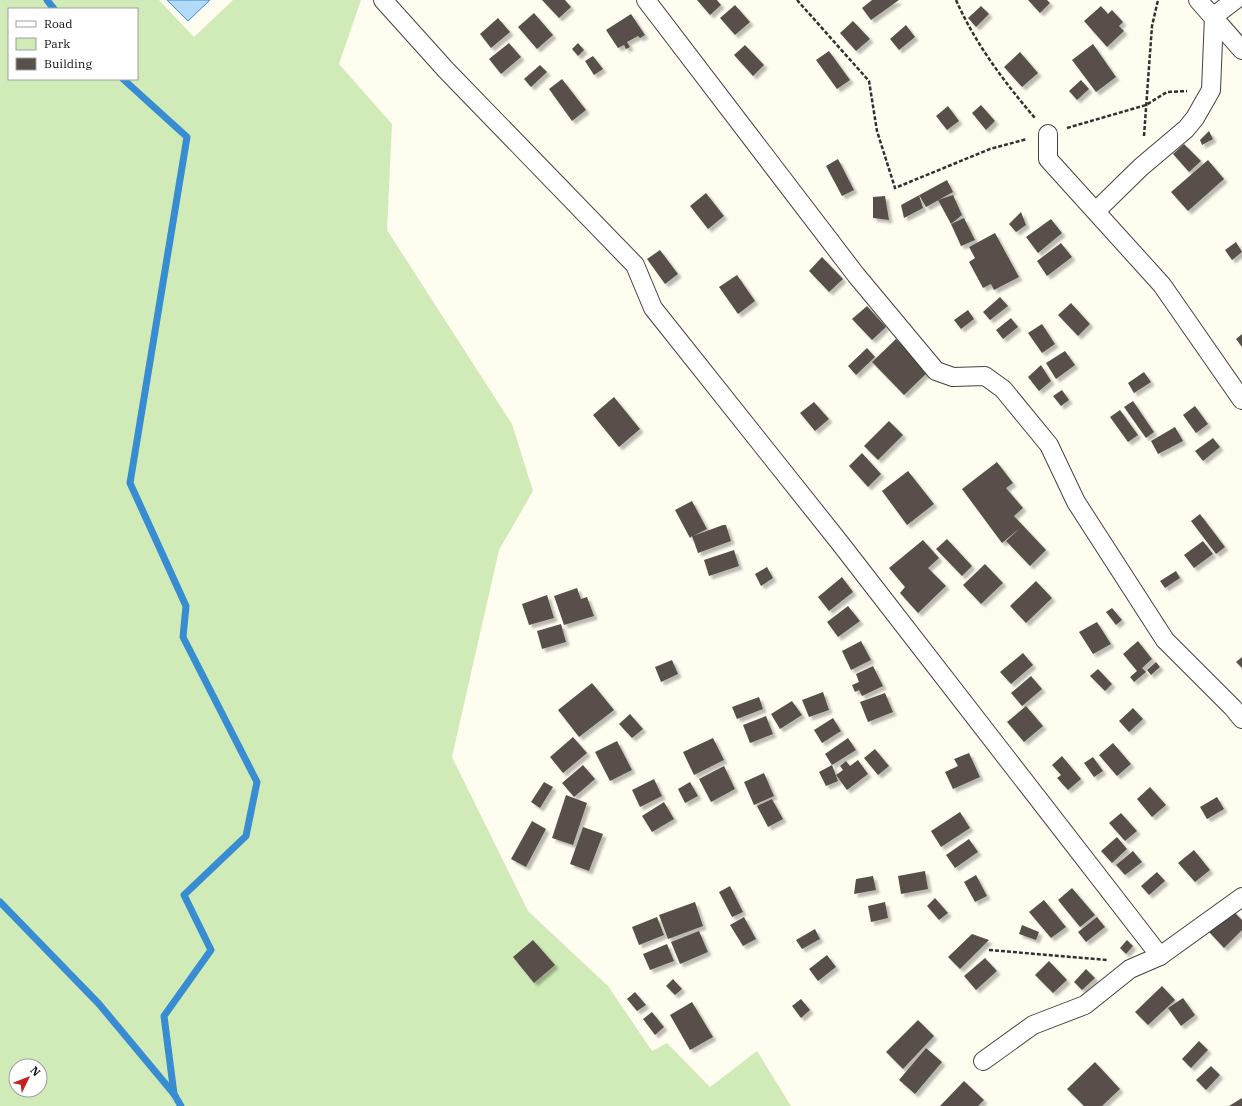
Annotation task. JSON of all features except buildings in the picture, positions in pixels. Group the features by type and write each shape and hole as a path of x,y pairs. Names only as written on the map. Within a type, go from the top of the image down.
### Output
{"street":[{"path":"383,0 451,75 636,265 653,308 844,549 1160,956"},
{"path":"646,0 856,275 936,371 953,377 985,376 992,380 1003,389 1040,432 1049,446 1076,502 1165,640 1233,708 1242,719"},
{"path":"1198,0 1214,16 1242,50"},
{"path":"1214,16 1235,0"},
{"path":"1096,211 1141,167 1186,129 1195,118 1211,90 1214,16"},
{"path":"1048,134 1048,159 1162,285 1242,400"},
{"path":"983,1061 1038,1023 1085,1005 1130,969 1160,956 1242,897"}],"path":[{"path":"797,0 869,81 877,131 895,188 990,149 1048,134 1146,105 1167,92 1211,90"},
{"path":"956,0 967,26 1000,74 1048,134"},
{"path":"1141,167 1152,26 1158,0"},
{"path":"989,950 1143,963"}],"green space":[{"path":"0,0 159,0 194,37 233,0 361,0 339,64 392,124 387,230 512,424 533,491 499,550 452,757 528,911 608,986 652,1051 667,1043 710,1087 757,1051 791,1106 0,1106"}],"water":[{"path":"167,0 210,0 188,21"}],"waterway":[{"path":"47,0 53,8"},
{"path":"124,80 187,137 130,483 186,606 183,637 257,782 246,836 184,895 211,950 164,1016 174,1094 181,1106"},
{"path":"0,902 99,1004 174,1094"}]}
